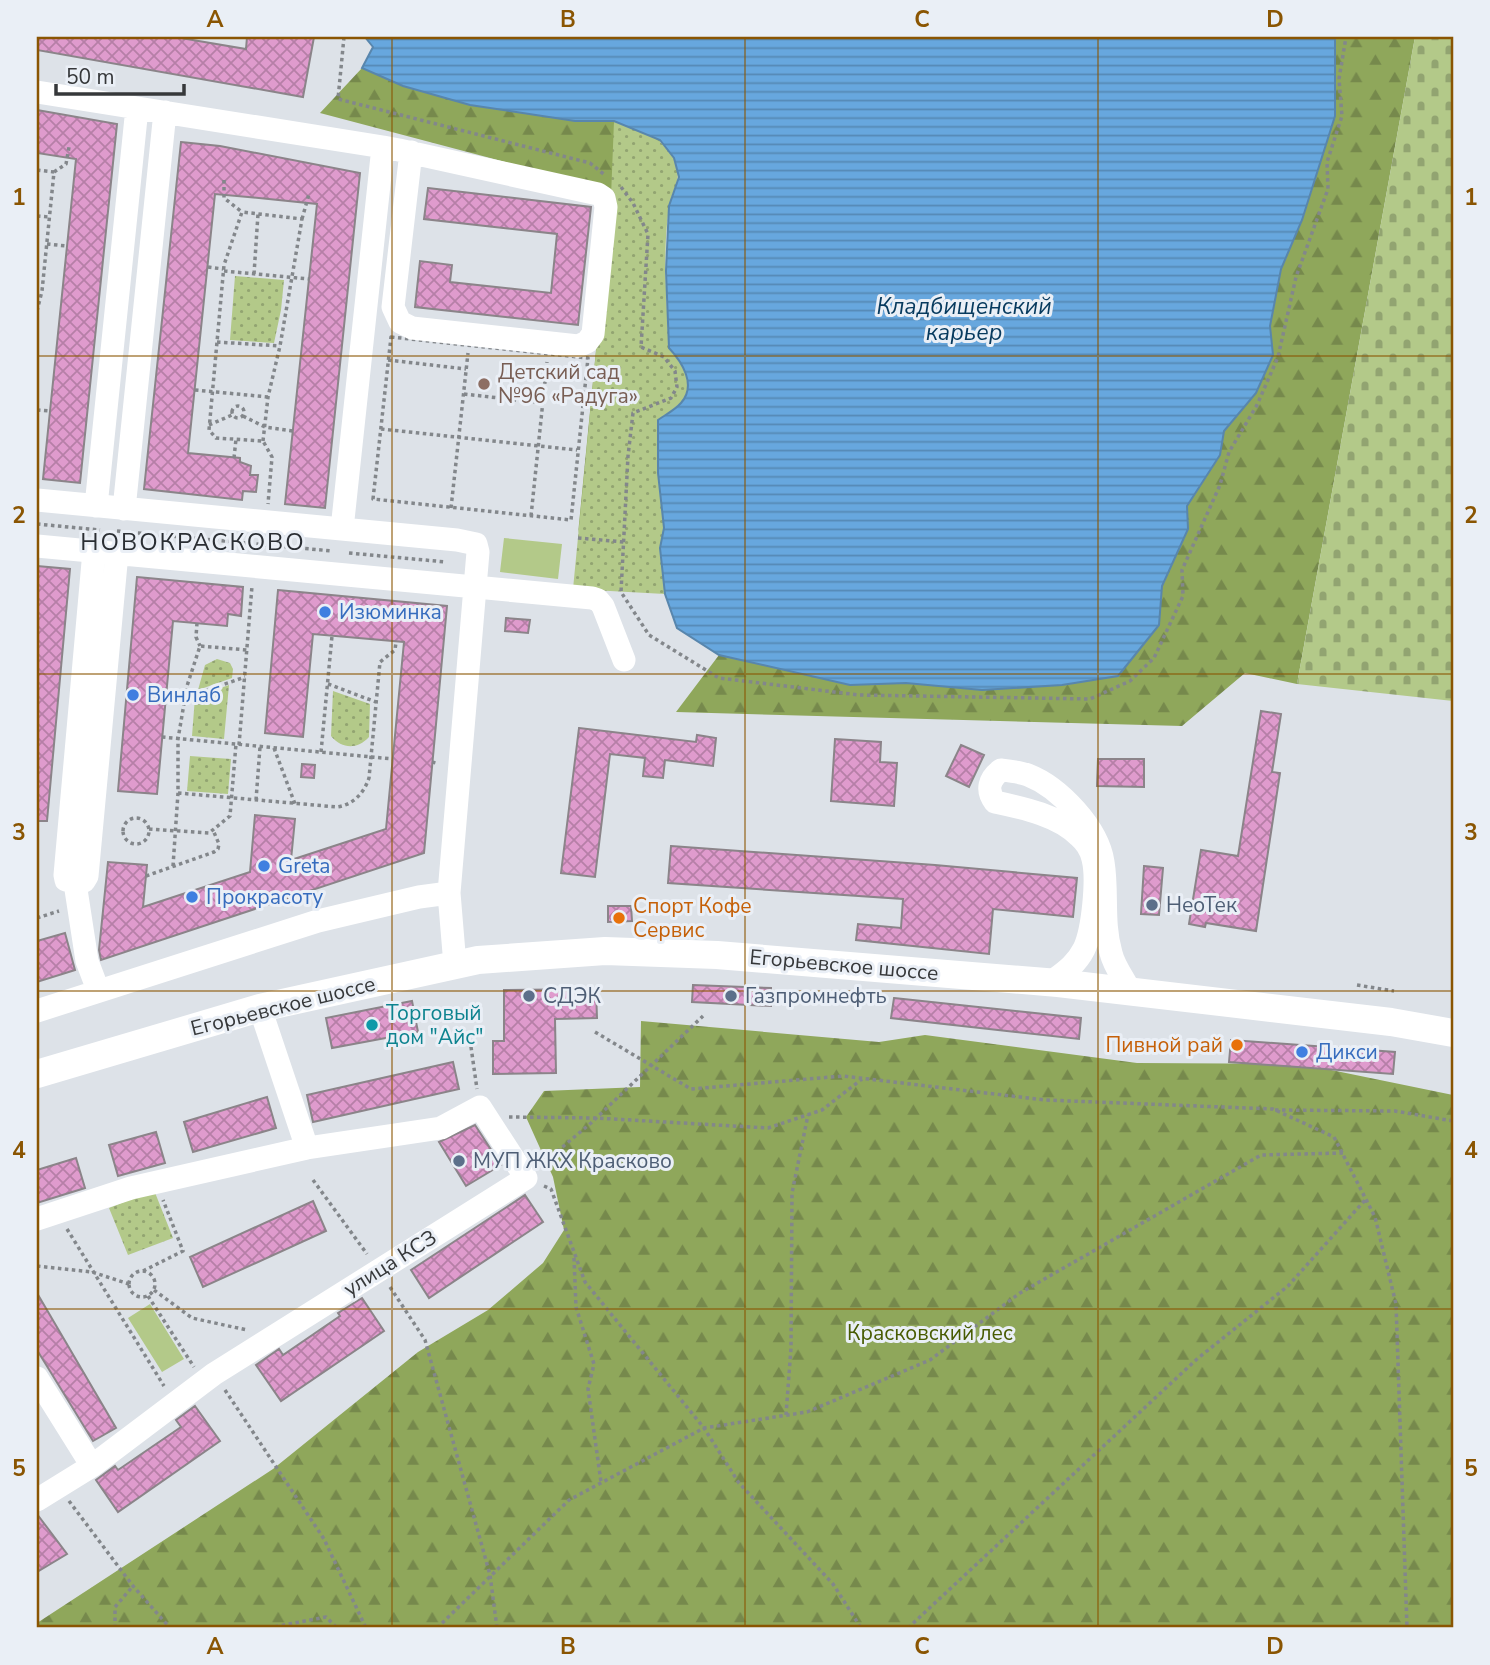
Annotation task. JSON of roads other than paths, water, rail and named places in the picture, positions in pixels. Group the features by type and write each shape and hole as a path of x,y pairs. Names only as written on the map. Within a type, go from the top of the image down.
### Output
{"main road":[{"name":"Егорьевское шоссе","path":"37,1074 260,1008 478,960 605,951 717,955 1050,983 1391,1022 1453,1034"}],"street":[{"path":"37,92 411,152 598,194 604,198 606,207 593,334 587,342 578,346 549,348 470,340 412,328 400,322 393,307 411,152"},
{"path":"98,990 87,961 75,883 66,880 65,875 106,534 137,108"},
{"path":"106,534 125,518 165,112"},
{"path":"340,547 383,147"},
{"path":"372,246 400,249"},
{"path":"37,500 106,534"},
{"path":"125,518 340,547 468,541 476,544 478,552 449,893 455,965"},
{"path":"37,546 106,534 475,587 598,600 624,660"},
{"path":"1050,983 1072,967 1089,936 1094,900 1094,861 1089,847 1067,826 1022,807 995,802 989,794 990,783 993,776 1001,770 1028,775 1054,789 1083,819 1095,837 1103,859 1104,919 1111,955 1130,991"},
{"path":"37,1011 318,921 419,897 449,893"},
{"path":"47,1216 156,1182 307,1148 260,1008"},
{"name":"улица КСЗ","path":"37,1500 92,1466 209,1378 526,1178 483,1112 441,1128 307,1148"},
{"path":"37,1378 92,1466"}],"water":[{"name":"Кладбищенский карьер","path":"365,37 1335,37 1335,116 1302,220 1281,269 1270,326 1273,355 1256,393 1224,431 1220,455 1187,506 1188,529 1162,586 1159,625 1118,676 1062,685 982,690 906,683 850,685 719,655 677,628 665,594 660,548 664,528 658,473 658,420 681,403 688,389 683,367 669,348 666,271 669,206 679,177 674,158 660,140 614,121 575,121 470,105 403,86 362,68 373,47"}],"place":[{"name":"Детский сад №96 «Радуга»","path":"484,384"},
{"name":"Изюминка","path":"325,612"},
{"name":"Винлаб","path":"133,695"},
{"name":"Greta","path":"264,866"},
{"name":"Прокрасоту","path":"192,897"},
{"name":"НеоТек","path":"1152,905"},
{"name":"Спорт Кофе Сервис","path":"619,918"},
{"name":"СДЭК","path":"529,996"},
{"name":"Газпромнефть","path":"731,996"},
{"name":"Торговый дом \"Айс\"","path":"372,1025"},
{"name":"Пивной рай","path":"1237,1045"},
{"name":"Дикси","path":"1302,1052"},
{"name":"МУП ЖКХ Красково","path":"459,1161"}],"district":[{"name":"НОВОКРАСКОВО","path":"193,542"}],"park label":[{"name":"Красковский лес","path":"930,1333"}]}
